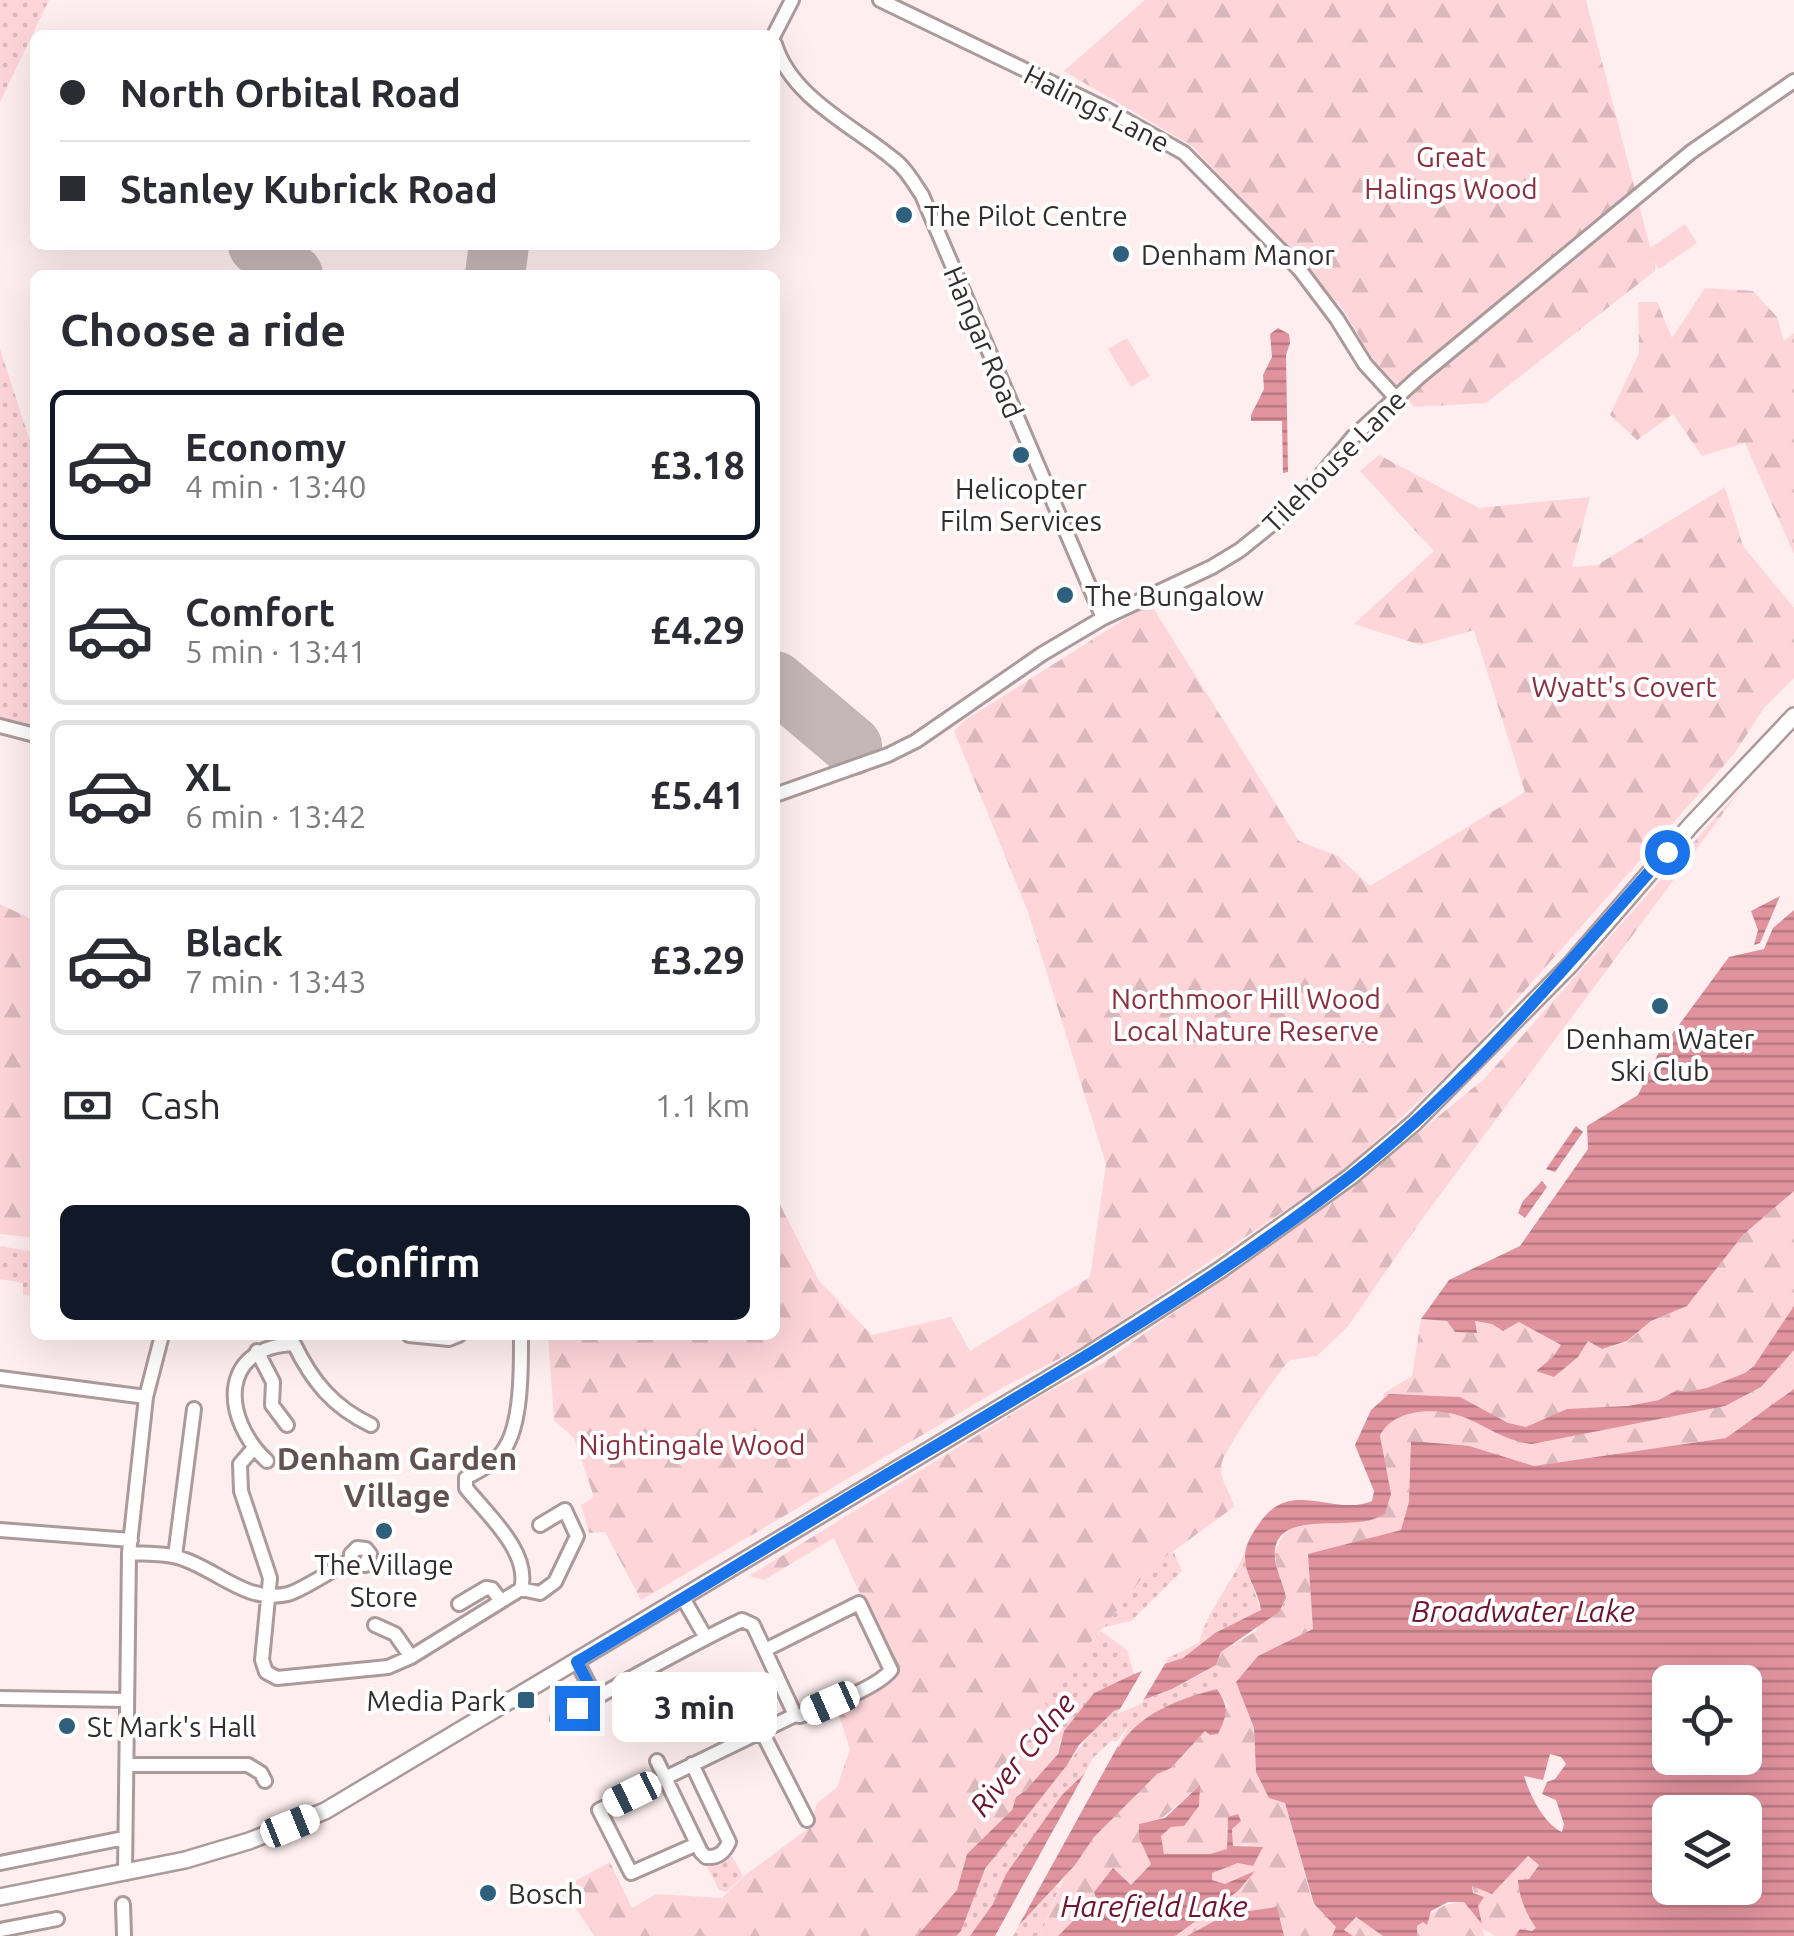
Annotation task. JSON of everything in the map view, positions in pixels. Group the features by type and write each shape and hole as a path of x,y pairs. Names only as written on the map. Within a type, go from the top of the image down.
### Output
{"main road":[{"path":"0,1898 185,1860 325,1812 1088,1356 1220,1270 1350,1177 1414,1123 1570,965 1690,825 1794,716"}],"street":[{"path":"777,30 792,0"},
{"name":"Halings Lane","path":"880,0 1108,110 1184,153 1300,270 1337,318 1365,364 1395,397"},
{"name":"Hangar Road","path":"780,58 798,84 818,102 894,158 922,195 1103,618"},
{"name":"Tilehouse Lane","path":"780,793 888,755 916,741 1042,654 1103,618 1240,550 1297,504 1353,437 1395,397 1690,152 1794,80"},
{"path":"0,726 30,733"},
{"path":"125,1873 130,1546 146,1397 161,1340"},
{"path":"266,1462 240,1430 233,1407 235,1383 257,1351 292,1340"},
{"path":"296,1340 308,1373 336,1406 372,1425"},
{"path":"253,1449 240,1464 241,1492 270,1578 262,1660 266,1672 276,1678 388,1667 411,1657 521,1589 521,1564 504,1534 466,1488 466,1478 491,1463 506,1447 522,1378 520,1340"},
{"path":"257,1351 273,1382 272,1405 287,1425"},
{"path":"0,1386 0,1378 146,1397"},
{"path":"175,1556 194,1409"},
{"path":"521,1589 530,1594 540,1593 555,1582 577,1536 565,1510 540,1524"},
{"path":"0,1530 130,1546 175,1556 241,1589 267,1595 299,1590 351,1560"},
{"path":"459,1604 486,1588 501,1601"},
{"path":"683,1598 706,1638"},
{"path":"697,1844 631,1873 599,1810 761,1730 849,1695 887,1676 891,1670 859,1603 766,1650"},
{"path":"558,1719 648,1666 742,1620 748,1621 766,1650 795,1715"},
{"path":"375,1626 395,1634 411,1657"},
{"path":"577,1662 596,1698"},
{"path":"0,1698 127,1700"},
{"path":"761,1730 808,1820"},
{"path":"656,1762 697,1844 706,1858 714,1858 728,1842 692,1764"},
{"path":"128,1766 248,1765 261,1773 265,1781"},
{"path":"0,1863 124,1838"},
{"path":"122,1904 124,1936"},
{"path":"0,1930 57,1919"}],"green space":[{"path":"0,0 49,0 35,30 30,30 30,40 0,102"},
{"name":"Great Halings Wood","path":"1145,0 1586,0 1656,270 1486,403 1414,407 1370,355 1343,309 1192,146 1064,71"},
{"path":"1685,224 1697,243 1659,269 1646,251"},
{"path":"1705,288 1753,291 1777,317 1784,341 1794,333 1794,554 1745,443 1702,456 1673,414 1637,440 1610,415 1639,353 1638,302 1657,302 1672,338"},
{"path":"1127,338 1150,376 1131,387 1108,349"},
{"path":"0,349 30,441 30,725 0,721"},
{"path":"1379,455 1479,508 1590,497 1572,567 1597,565 1725,487 1743,546 1794,608 1794,678 1764,708 1734,754 1465,1058 1346,1169 1086,1345 1002,1388 641,1600 605,1532 589,1533 581,1505 594,1497 574,1438 554,1420 548,1340 780,1340 780,1205 819,1281 872,1335 951,1317 970,1351 1090,1277 1106,1164 1028,912 954,731 964,721 1150,603 1299,841 1338,856 1370,886 1525,792 1474,630 1421,645 1354,624 1434,551 1360,471"},
{"path":"1741,789 1422,1219 1348,1326 1317,1356 1290,1360 1265,1393 1222,1462 1221,1474 1234,1507 1150,1568 1043,1697 1058,1737 1055,1757 1036,1781 1016,1797 1012,1810 967,1854 957,1890 923,1931 917,1936 595,1936 569,1899 555,1892 610,1862 632,1908 656,1894 722,1898 744,1876 810,1827 817,1803 837,1787 850,1749 836,1707 898,1674 834,1538 764,1580 749,1576 1046,1393 1103,1363 1359,1182 1485,1078"},
{"path":"0,904 30,919 30,1237 0,1234"},
{"path":"1794,1191 1794,1389 1726,1438 1534,1466 1469,1446 1410,1442 1409,1502 1401,1531 1308,1554 1313,1629 1258,1656 1236,1682 1254,1728 1256,1771 1285,1803 1313,1904 1337,1927 1332,1936 1284,1936 1276,1907 1187,1936 1175,1936 1238,1891 1253,1873 1225,1884 1212,1881 1212,1873 1238,1863 1249,1844 1233,1846 1232,1829 1241,1820 1226,1828 1228,1849 1210,1854 1164,1854 1161,1836 1171,1827 1184,1826 1199,1806 1199,1786 1139,1838 1151,1864 1131,1885 1113,1869 1103,1916 1077,1918 1058,1936 1040,1936 1064,1878 1094,1837 1157,1773 1171,1768 1228,1706 1217,1689 1227,1680 1224,1668 1216,1665 1221,1652 1256,1631 1285,1605 1276,1558 1282,1538 1302,1524 1379,1519 1384,1393 1412,1376 1421,1319 1447,1321 1455,1332 1476,1333 1474,1321 1492,1324 1503,1331 1519,1322 1562,1345 1537,1370 1554,1377 1578,1357 1588,1341 1602,1349 1627,1342 1651,1321 1687,1306 1743,1235"},
{"path":"0,1246 30,1251 30,1296 23,1295 23,1283 0,1279"},
{"path":"1794,1389 1258,1656 1217,1688 1157,1774 1056,1886 1059,1888 1040,1936 956,1936 992,1860 1098,1726 1122,1707 1160,1694 1211,1668 1255,1632 1265,1607 1277,1548 1292,1527 1370,1522 1388,1471 1380,1436"},
{"path":"1173,1551 1182,1571 1131,1621 1104,1627 1150,1568"},
{"path":"1245,1551 1247,1571 1261,1610 1215,1633 1183,1658 1157,1668 1159,1662 1199,1643"},
{"path":"1101,1631 1127,1650 1134,1674 1094,1693 1059,1742 1042,1697"},
{"path":"732,1856 743,1876 726,1892 719,1890 707,1867"},
{"path":"1527,1856 1539,1865 1529,1879 1519,1880 1537,1928 1521,1929 1515,1936 1495,1936 1483,1929 1484,1936 1417,1936 1417,1926 1449,1904 1464,1902 1481,1921 1472,1885 1492,1894"},
{"path":"1356,1917 1383,1936 1353,1936 1344,1931"}],"water":[{"path":"1278,328 1289,334 1290,343 1286,355 1288,472 1283,473 1282,421 1251,421 1272,357 1270,334"},
{"path":"1780,896 1760,943 1754,945 1758,930 1751,911"},
{"path":"1794,910 1794,1191 1743,1235 1687,1306 1651,1321 1627,1341 1602,1349 1588,1341 1578,1357 1554,1377 1536,1371 1561,1345 1519,1322 1503,1331 1475,1321 1477,1333 1455,1332 1447,1321 1421,1319 1449,1280 1520,1246 1588,1149 1587,1126 1638,1095 1659,1052 1729,957 1764,949 1773,928"},
{"path":"1576,1126 1583,1132 1555,1172 1546,1169"},
{"path":"1542,1181 1547,1187 1525,1218 1518,1213 1523,1201"},
{"path":"1794,1306 1794,1350 1761,1387 1725,1406 1532,1444 1498,1434 1455,1414 1418,1412 1395,1419 1380,1436 1391,1494 1385,1513 1372,1520 1300,1526 1286,1532 1277,1542 1275,1560 1286,1598 1279,1612 1221,1652 1216,1665 1172,1689 1114,1711 1079,1745 985,1869 961,1931 956,1936 917,1936 957,1890 967,1854 1012,1810 1016,1797 1058,1754 1064,1731 1094,1693 1134,1674 1183,1658 1215,1633 1261,1610 1247,1571 1245,1552 1261,1521 1273,1508 1299,1500 1343,1505 1372,1501 1374,1491 1355,1445 1371,1410 1389,1394 1460,1397 1508,1423 1526,1427 1567,1409 1659,1400 1677,1390 1707,1388 1745,1373 1754,1366"},
{"name":"Broadwater Lake","path":"1794,1389 1794,1936 1515,1936 1520,1929 1536,1928 1524,1905 1518,1880 1529,1879 1539,1865 1528,1856 1492,1894 1472,1886 1473,1893 1484,1897 1478,1906 1482,1924 1464,1902 1448,1902 1431,1911 1427,1925 1423,1922 1417,1926 1417,1936 1383,1936 1356,1917 1344,1930 1353,1936 1332,1936 1336,1927 1314,1904 1285,1803 1269,1798 1256,1772 1254,1728 1236,1682 1258,1656 1313,1629 1308,1554 1401,1530 1409,1502 1411,1441 1469,1446 1534,1466 1726,1438","holes":["1550,1754 1561,1757 1566,1764 1555,1779 1547,1782 1542,1794 1556,1800 1564,1824 1562,1832 1543,1815 1524,1776 1543,1780"]},
{"path":"1217,1689 1226,1711 1218,1734 1205,1731 1171,1768 1157,1774 1094,1837 1075,1865 1009,1936 970,1936 993,1904 1006,1874 1062,1795 1114,1745 1119,1747 1137,1725 1175,1703"},
{"name":"Harefield Lake","path":"1200,1785 1199,1806 1184,1826 1171,1827 1161,1836 1164,1854 1210,1854 1227,1849 1228,1817 1238,1814 1241,1821 1232,1829 1233,1846 1263,1847 1253,1866 1238,1863 1212,1873 1212,1880 1225,1884 1255,1871 1238,1891 1175,1936 1058,1936 1076,1918 1102,1916 1094,1892 1113,1868 1131,1885 1151,1864 1139,1838 1139,1824 1165,1818"},
{"name":"Harefield Lake","path":"1277,1907 1284,1936 1187,1936 1227,1914"}],"pier":[{"path":"1168,1659 1141,1704 1117,1714 1145,1666"},
{"path":"1130,1724 1013,1936 995,1936 1093,1758 1111,1741 1117,1741"}],"runway":[{"path":"264,250 287,270"},
{"path":"496,270 498,250"},
{"path":"780,685 852,746"}],"place":[{"name":"The Pilot Centre","path":"904,215"},
{"name":"Denham Manor","path":"1121,254"},
{"name":"Helicopter Film Services","path":"1021,455"},
{"name":"The Bungalow","path":"1065,595"},
{"name":"Denham Water Ski Club","path":"1660,1006"},
{"name":"The Village Store","path":"384,1531"},
{"name":"Media Park","path":"526,1700"},
{"name":"St Mark's Hall","path":"67,1726"},
{"name":"Bosch","path":"488,1893"}],"district":[{"name":"Denham Garden Village","path":"397,1476"}],"route":[{"path":"577,1708 596,1698 577,1662 1088,1356 1220,1270 1350,1177 1414,1123 1570,965 1667,852"}],"park label":[{"name":"Wyatt's Covert","path":"1624,686"},
{"name":"Northmoor Hill Wood Local Nature Reserve","path":"1246,1014"},
{"name":"Nightingale Wood","path":"692,1444"}],"water label":[{"name":"River Colne","path":"1022,1754"}]}
